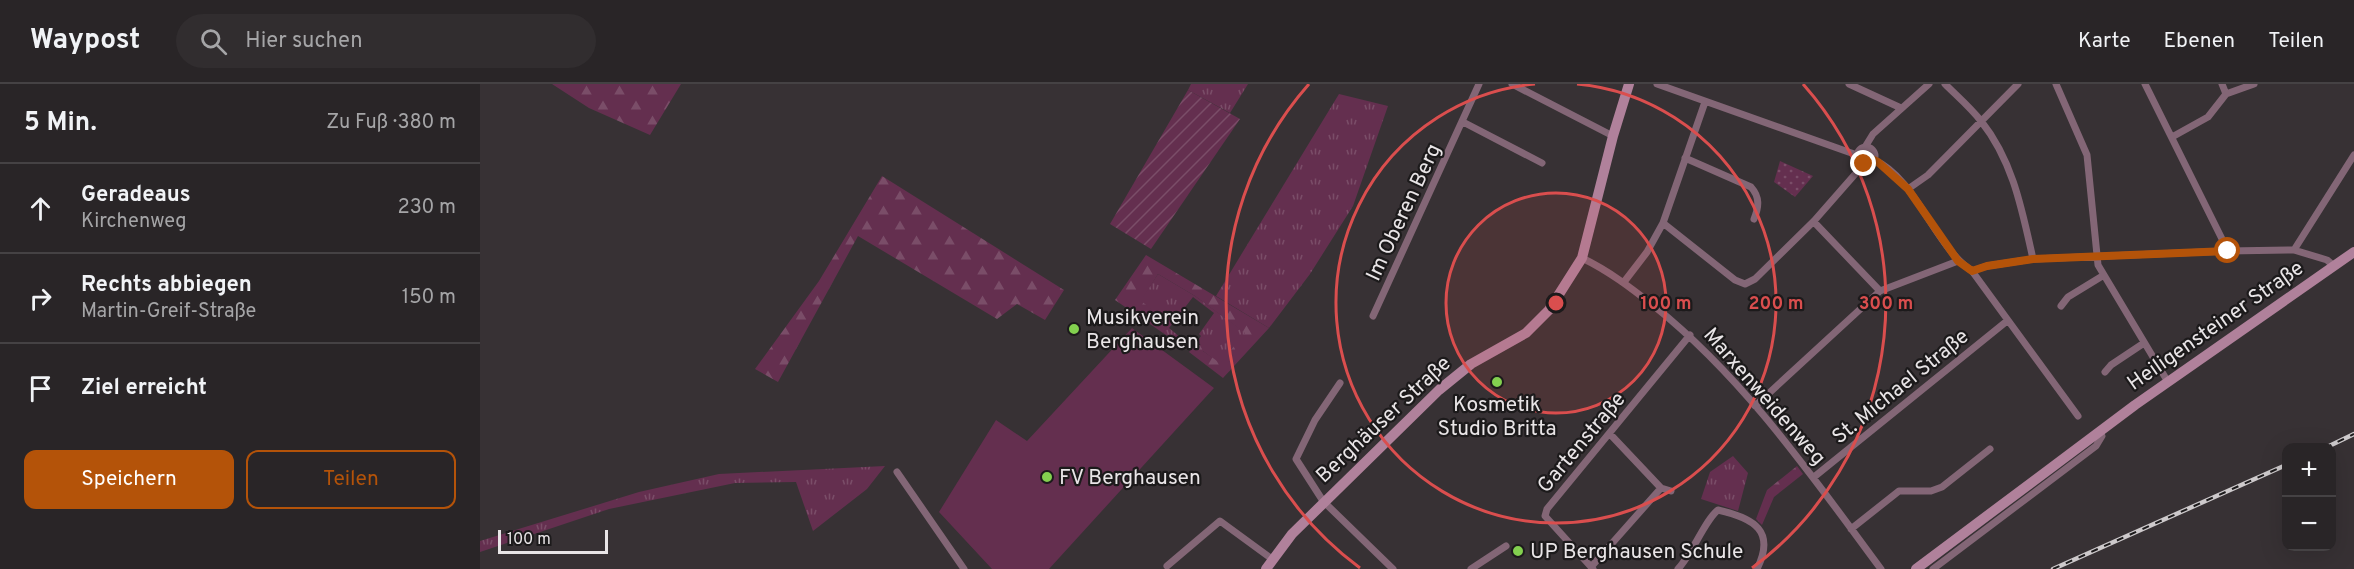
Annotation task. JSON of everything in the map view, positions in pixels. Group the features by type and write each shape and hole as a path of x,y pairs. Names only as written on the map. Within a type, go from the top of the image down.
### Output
{"street":[{"name":"Im Oberen Berg","path":"1373,316 1479,84"},
{"path":"1512,84 1613,136"},
{"name":"Berghäuser Straße","path":"1266,569 1292,534 1323,501 1463,370 1526,333 1550,310 1582,258 1613,136 1629,84"},
{"path":"1657,84 1675,87 1705,102 1857,155 1864,164"},
{"path":"1849,84 1864,87 1902,108"},
{"path":"1857,155 1874,134 1929,84"},
{"path":"1945,84 1981,120 2004,156 2016,188 2033,259"},
{"path":"1908,189 1928,175 2018,84"},
{"path":"2056,84 2087,156 2096,257 2104,275 2168,382"},
{"path":"2145,84 2228,251"},
{"path":"2222,84 2226,94"},
{"path":"2172,137 2208,117 2226,94 2254,84"},
{"path":"1624,282 1647,252 1663,223 1705,102"},
{"path":"1463,122 1542,163"},
{"path":"1865,147 1873,150 1874,160 1908,189 1958,261 1972,271 2078,416"},
{"path":"2294,250 2354,155"},
{"path":"1685,158 1751,187 1757,194 1758,210 1754,219"},
{"path":"1663,223 1735,280 1745,284 1755,279 1814,222 1864,164 1874,160"},
{"path":"1814,222 1880,291"},
{"path":"1972,271 1987,266 2033,259 2294,250 2327,260 2334,266"},
{"name":"Heiligensteiner Straße","path":"1916,569 2099,431 2354,252"},
{"name":"Marxenweidenweg","path":"1582,258 1624,282 1690,335 1755,406 1814,477 1881,569"},
{"path":"1755,406 1880,291 1958,261"},
{"path":"2061,306 2068,297 2104,275"},
{"name":"St. Michael Straße","path":"1814,477 2007,321"},
{"name":"Gartenstraße","path":"1592,568 1545,516 1547,509 1690,335"},
{"path":"2105,372 2111,365 2144,344"},
{"path":"1341,383 1315,420 1296,459 1323,501 1394,569"},
{"path":"1933,569 2096,446 2102,436 2099,431"},
{"path":"1610,434 1660,488 1671,491"},
{"path":"1851,529 1899,491 1931,491 1942,487 1990,449"},
{"path":"897,472 964,569"},
{"path":"1592,568 1660,488"},
{"path":"1678,569 1696,547 1712,515 1718,510 1753,522 1759,528 1765,540 1766,551 1757,569"},
{"path":"1167,566 1220,521 1272,559"},
{"path":"1471,569 1506,546"}],"green space":[{"path":"552,84 681,84 650,135 589,108"},
{"path":"1191,84 1248,84 1230,113 1188,90"},
{"path":"1188,90 1240,119 1151,249 1110,224"},
{"path":"1339,94 1388,106 1353,206 1310,274 1269,328 1216,296"},
{"path":"1780,161 1813,176 1795,197 1774,182"},
{"path":"882,176 1064,290 1045,320 1017,304 997,319 858,236 778,382 755,369 819,281"},
{"path":"1146,255 1269,328 1223,378 1189,352 1195,345 1205,345 1203,351 1220,363 1245,333 1195,296 1158,274 1141,301 1170,323 1163,333 1115,300"},
{"path":"1158,274 1195,296 1246,333 1220,364 1203,351 1200,344 1195,345 1201,336 1199,334 1214,313 1193,297 1169,328 1186,342 1183,346 1163,333 1169,323 1140,301"},
{"name":"FV Berghausen","path":"1132,328 1214,388 1049,569 992,569 939,512 996,420 1027,441"},
{"path":"1733,456 1748,473 1738,511 1701,499 1710,472"},
{"path":"885,466 867,489 813,531 796,482 735,483 609,509 480,552 480,541 639,492 719,474"},
{"path":"1797,466 1803,474 1774,497 1762,525 1756,519 1767,490"}],"railway":[{"path":"2335,443 2354,434"},
{"path":"2053,569 2282,467"}],"place":[{"name":"Musikverein Berghausen","path":"1074,329"},
{"name":"Kosmetik Studio Britta","path":"1497,382"},
{"name":"FV Berghausen","path":"1047,477"},
{"name":"UP Berghausen Schule","path":"1518,551"}],"route":[{"path":"1864,164 1867,165 1874,160 1878,162 1908,189 1958,261 1972,271 1987,266 2033,259 2228,251"}]}
